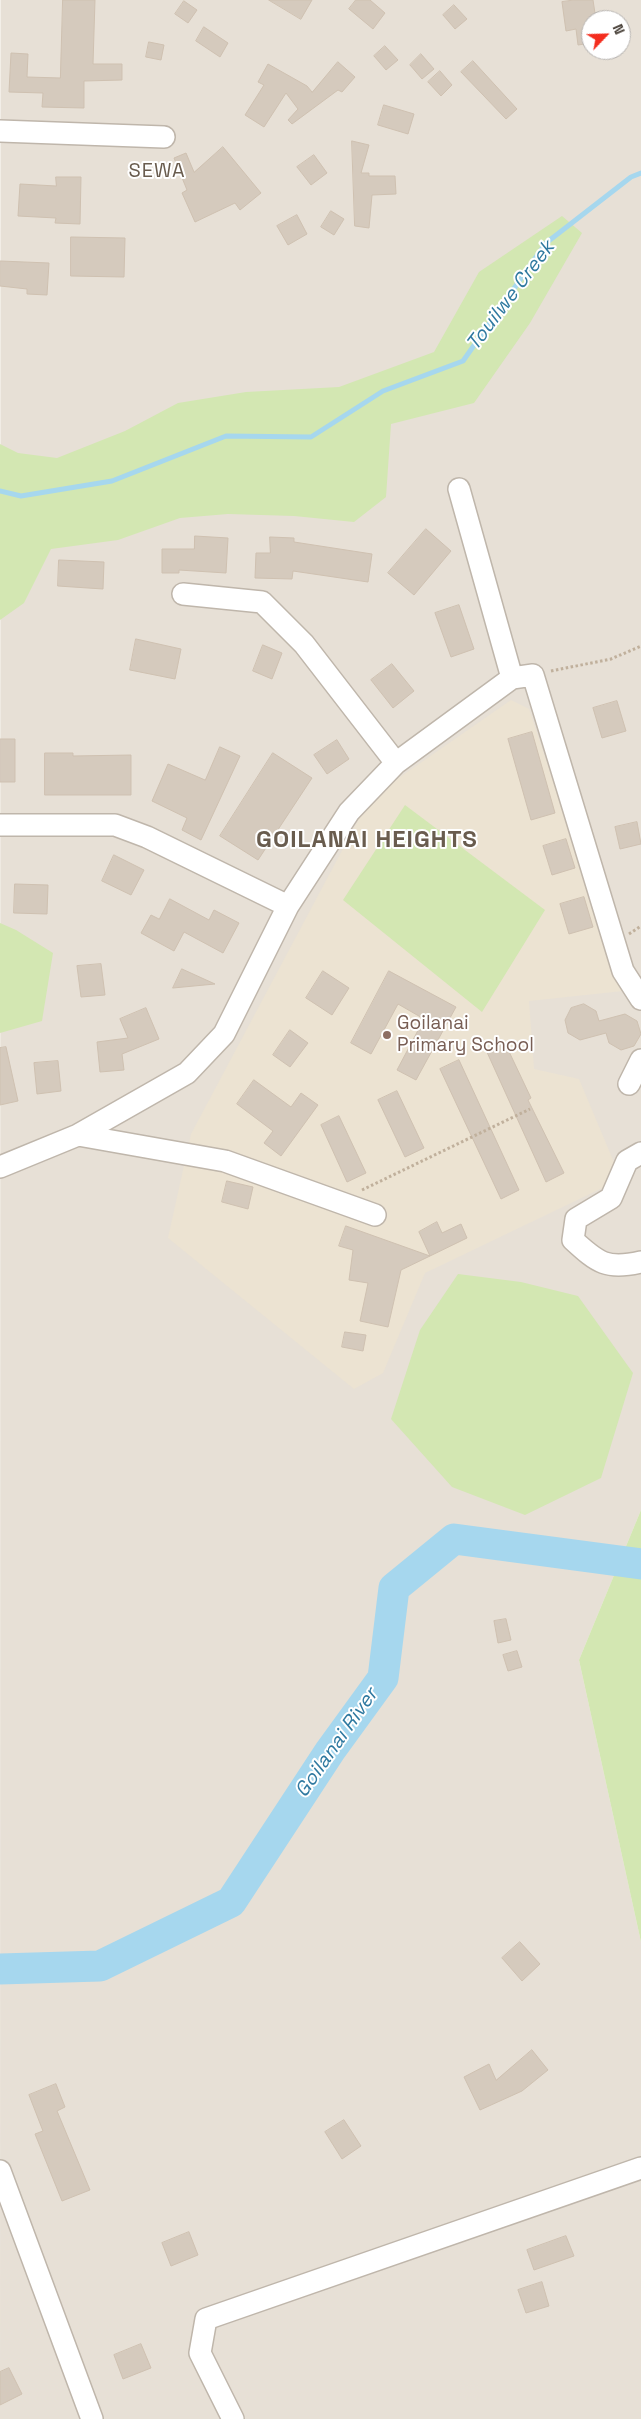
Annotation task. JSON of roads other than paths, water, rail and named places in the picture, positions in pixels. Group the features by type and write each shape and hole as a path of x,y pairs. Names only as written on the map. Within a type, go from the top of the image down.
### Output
{"street":[{"path":"0,130 164,137"},
{"path":"459,489 512,678"},
{"path":"183,594 262,602 304,644 396,763"},
{"path":"0,1167 78,1136 187,1072 224,1034 288,906 350,812 396,763 512,678 533,674 623,971 641,999"},
{"path":"0,825 114,825 147,837 288,906"},
{"path":"629,1084 641,1060"},
{"path":"78,1136 225,1161 375,1216"},
{"path":"641,1153 627,1160 611,1198 576,1219 573,1240 594,1259 618,1267 641,1262"},
{"path":"233,2419 200,2352 206,2319 641,2168"},
{"path":"0,2171 92,2419"}],"waterway":[{"name":"Touilwe Creek","path":"0,491 21,496 112,481 226,436 311,437 383,391 463,361 546,243 631,177 641,173"},
{"name":"Goilanai River","path":"0,1969 100,1966 231,1902 330,1751 383,1678 394,1588 454,1539 641,1564"}],"place":[{"name":"Goilanai Primary School","path":"387,1035"}],"district":[{"name":"SEWA","path":"157,172"},
{"name":"GOILANAI HEIGHTS","path":"367,840"}]}
